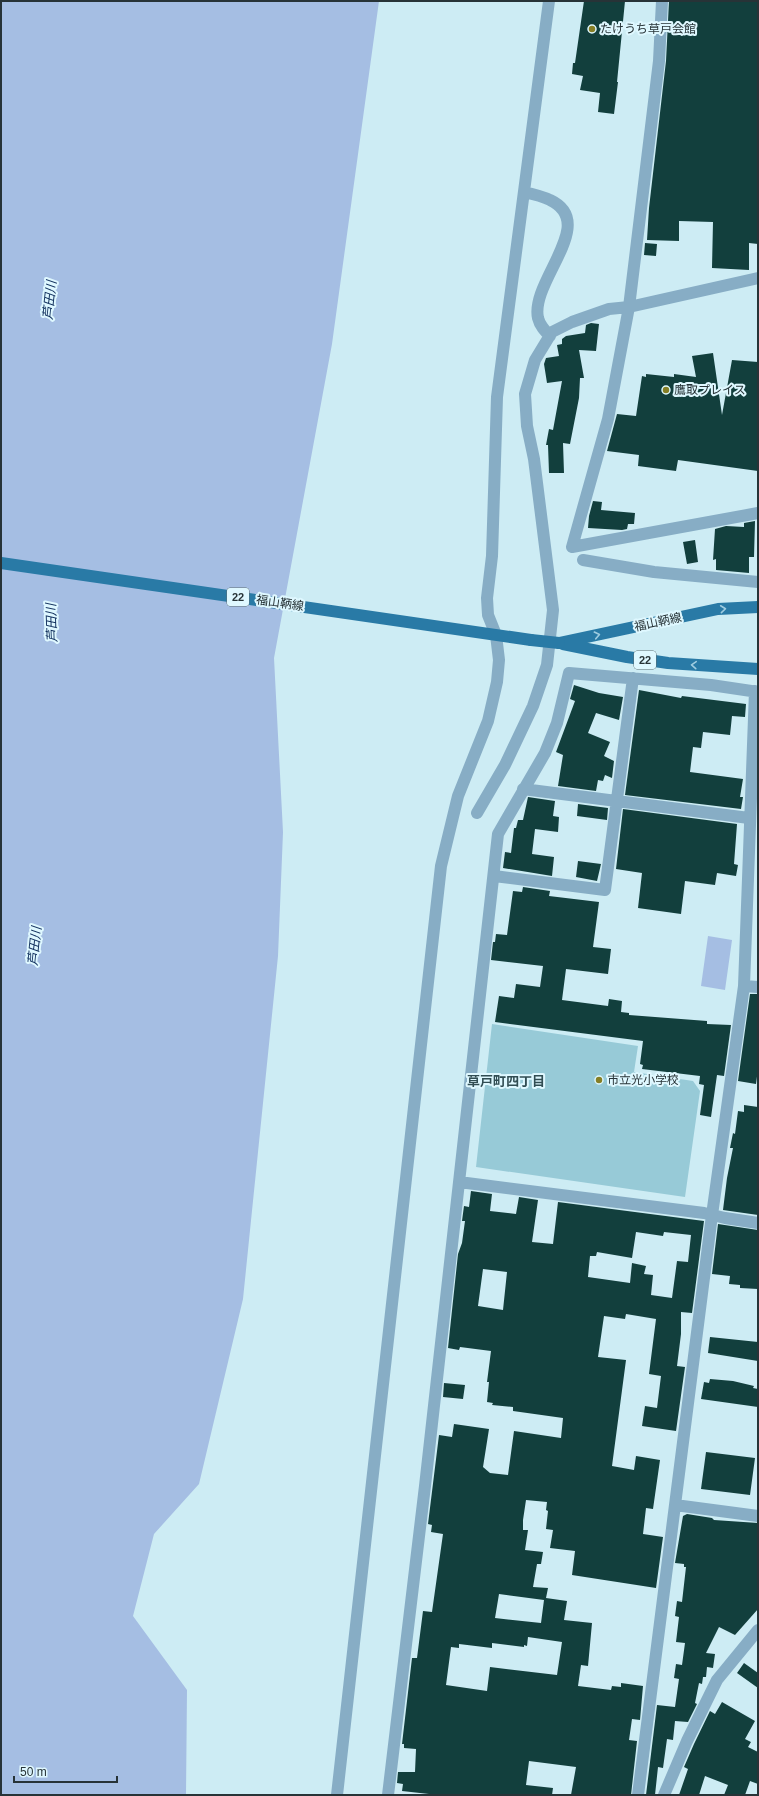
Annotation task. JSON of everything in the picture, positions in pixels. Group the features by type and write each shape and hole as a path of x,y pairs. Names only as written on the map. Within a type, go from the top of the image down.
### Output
{"main road":[{"name":"福山鞆線","path":"1,564 559,643 628,657 668,663 758,669"},
{"name":"福山鞆線","path":"559,643 718,609 758,607"}],"street":[{"path":"336,1795 441,866 458,796 488,721 497,682 499,660 496,635 488,615 487,598 492,556 497,397 549,1"},
{"path":"662,1 659,61 619,308 608,419 572,547 758,514"},
{"path":"524,192 555,202 566,213 569,221 565,241 548,276 538,308 538,318 542,327 550,336"},
{"path":"477,812 505,765 533,706 547,665 553,610 534,459 527,426 525,394 535,360 552,332 572,322 619,308 758,278"},
{"path":"582,560 654,572 758,582"},
{"path":"388,1795 425,1486 498,834 545,753 557,723 569,673 711,684 756,691 749,818 744,986 712,1215 638,1795"},
{"path":"494,876 605,890 633,678"},
{"path":"523,789 749,818"},
{"path":"744,986 758,987"},
{"path":"459,1182 712,1215 758,1223"},
{"path":"675,1505 758,1516"},
{"path":"664,1795 687,1741 717,1680 758,1630"}],"shaded area":[{"path":"492,1024 638,1046 634,1072 693,1081 700,1091 685,1197 476,1167"}],"water":[{"name":"芦田川","path":"1,1 379,1 332,344 274,658 283,832 278,956 243,1299 199,1484 154,1534 133,1616 187,1690 186,1795 1,1795"},
{"path":"708,936 732,940 725,990 701,986"}],"building":[{"path":"584,1 625,1 614,114 598,112 600,93 580,90 583,76 572,74"},
{"path":"669,1 758,1 758,244 749,243 749,270 712,268 713,222 679,221 679,241 647,240 649,208 666,61"},
{"path":"645,243 657,244 656,256 644,255"},
{"path":"591,323 599,324 596,351 579,350 584,378 580,378 579,398 570,444 563,443 564,473 549,473 548,445 546,445 549,429 553,430 562,381 547,383 544,364 546,358 559,356 557,345 562,344 562,339 566,336 585,333 586,325"},
{"path":"713,353 722,415 732,360 758,362 758,471 678,460 676,471 638,466 639,455 607,451 617,414 636,416 642,376 646,377 646,374 674,377 674,374 696,377 692,356"},
{"path":"593,501 602,502 601,510 635,513 634,524 628,524 627,529 622,530 588,528 589,516"},
{"path":"755,521 754,557 749,557 749,573 716,570 716,559 713,560 715,529 726,526 744,527 744,523"},
{"path":"695,540 698,562 687,564 683,542"},
{"path":"574,685 599,693 623,697 619,720 596,713 588,733 610,742 604,756 614,761 612,778 605,775 603,781 598,780 596,791 558,786 563,755 556,752 575,701 570,699"},
{"path":"639,690 681,698 682,696 746,704 745,717 732,716 730,735 703,732 701,748 693,747 690,772 743,779 740,797 743,797 741,809 625,795"},
{"path":"528,797 555,801 553,816 559,817 558,832 535,829 532,854 554,857 552,876 503,868 505,852 511,853 514,828 516,828 518,820 523,820"},
{"path":"578,804 608,808 607,820 577,816"},
{"path":"623,809 737,824 734,864 738,865 736,876 717,873 715,885 685,881 681,914 638,908 642,873 616,869"},
{"path":"578,861 601,864 597,881 576,877"},
{"path":"523,887 550,891 549,896 599,902 593,947 611,949 608,974 566,969 562,1000 608,1006 609,999 622,1001 621,1012 629,1013 629,1015 707,1021 707,1024 731,1025 724,1076 717,1075 711,1117 700,1115 704,1085 699,1084 700,1076 642,1069 643,1065 640,1064 643,1041 495,1022 499,996 514,998 516,984 540,987 543,966 491,960 493,942 495,942 496,934 507,935 513,891 522,892"},
{"path":"750,994 758,994 758,1069 756,1084 738,1081"},
{"path":"744,1105 758,1107 758,1215 723,1210 733,1148 730,1148 733,1133 735,1134 738,1111 744,1112"},
{"path":"471,1191 492,1194 490,1211 516,1214 519,1197 538,1200 532,1242 553,1244 558,1202 704,1221 692,1313 681,1312 681,1334 677,1366 685,1367 676,1431 642,1426 645,1406 657,1408 661,1376 649,1374 656,1319 626,1314 625,1319 604,1316 598,1357 626,1360 612,1466 634,1470 636,1456 660,1460 653,1509 646,1508 643,1534 663,1537 656,1588 572,1575 575,1551 550,1548 553,1530 546,1529 548,1511 546,1510 547,1502 526,1500 523,1520 523,1530 528,1530 525,1550 543,1552 541,1564 537,1564 533,1587 548,1588 546,1598 567,1601 564,1620 592,1623 588,1666 581,1665 578,1686 611,1690 612,1686 621,1687 621,1683 643,1686 640,1720 632,1719 629,1740 637,1741 631,1795 571,1795 576,1767 529,1761 526,1785 553,1788 552,1795 438,1795 402,1791 403,1784 397,1783 398,1772 415,1772 416,1749 404,1748 404,1744 402,1744 412,1658 417,1658 423,1611 432,1612 443,1534 431,1532 432,1525 428,1524 439,1435 452,1437 454,1424 489,1429 483,1467 490,1473 508,1475 514,1431 561,1438 563,1418 513,1411 513,1407 492,1405 493,1403 487,1402 489,1382 487,1382 491,1351 460,1347 459,1350 448,1348 458,1254 462,1243 465,1221 462,1221 464,1206 469,1207","holes":["636,1232 663,1236 664,1232 691,1235 688,1262 677,1261 672,1298 651,1295 653,1275 644,1274 646,1266 632,1263 630,1283 588,1277 590,1256 596,1256 597,1252 632,1258","483,1269 507,1272 503,1310 478,1306","499,1594 544,1600 541,1623 495,1618","528,1637 562,1642 557,1675 490,1667 487,1691 446,1685 451,1647 459,1648 459,1644 492,1648 492,1643 524,1647 524,1645 527,1646"]},
{"path":"718,1224 758,1230 758,1289 740,1288 740,1285 729,1284 730,1276 712,1274"},
{"path":"710,1337 758,1342 758,1361 708,1353"},
{"path":"710,1379 733,1381 754,1386 753,1388 758,1389 758,1407 701,1399 704,1382 709,1383"},
{"path":"444,1383 465,1385 463,1399 443,1397"},
{"path":"706,1452 755,1458 750,1495 701,1489"},
{"path":"687,1514 712,1518 714,1520 758,1523 758,1609 735,1635 719,1627 706,1653 715,1654 713,1668 707,1667 706,1677 703,1677 702,1684 699,1683 695,1703 697,1704 688,1722 675,1721 673,1740 667,1739 663,1768 658,1767 655,1795 646,1795 657,1705 675,1707 679,1679 674,1678 676,1664 682,1665 685,1643 676,1642 679,1617 675,1616 677,1601 682,1602 686,1567 684,1567 684,1564 675,1563 683,1516"},
{"path":"744,1663 758,1673 758,1688 737,1673"},
{"path":"722,1702 755,1721 745,1739 751,1742 748,1747 758,1752 758,1784 750,1781 745,1795 724,1795 728,1785 705,1776 699,1795 679,1795 688,1769 684,1767 694,1744 710,1711 715,1714"}],"place":[{"name":"たけうち草戸会館","path":"592,29"},
{"name":"鷹取プレイス","path":"666,390"},
{"name":"市立光小学校","path":"599,1080"}],"district":[{"name":"草戸町四丁目","path":"506,1081"}]}
